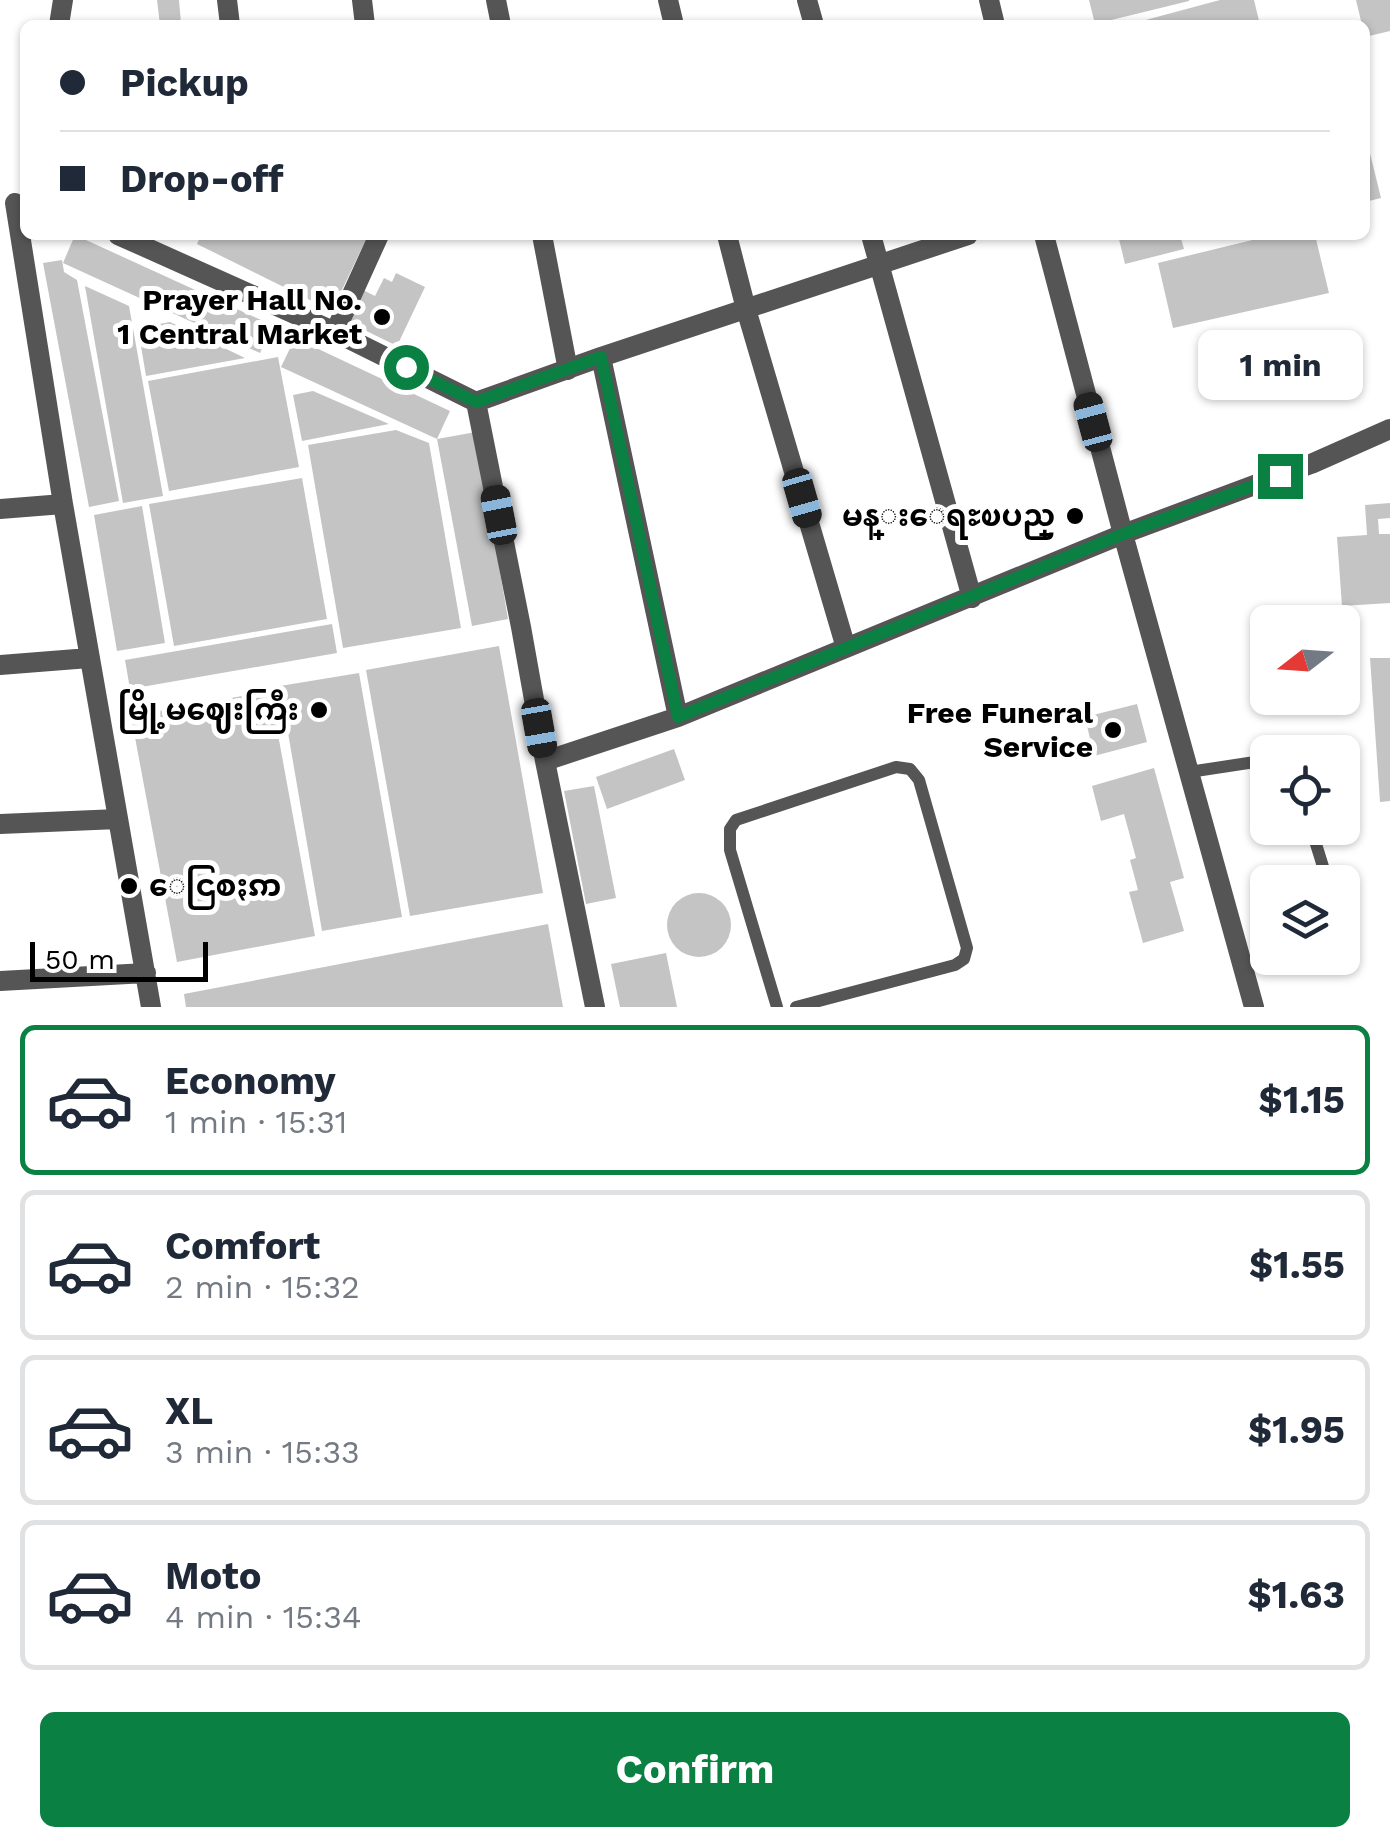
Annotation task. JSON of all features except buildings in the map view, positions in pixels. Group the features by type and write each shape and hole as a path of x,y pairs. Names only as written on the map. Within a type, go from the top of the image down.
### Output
{"street":[{"path":"13,205 151,1007"},
{"path":"129,240 335,332 476,402 952,240"},
{"path":"335,332 377,240"},
{"path":"543,240 568,370"},
{"path":"729,240 846,648"},
{"path":"872,240 972,598"},
{"path":"1045,240 1254,1007"},
{"path":"601,357 678,717"},
{"path":"476,402 595,1007"},
{"path":"545,761 678,717 1390,429"},
{"path":"0,508 63,504"},
{"path":"0,665 90,658"},
{"path":"0,824 118,819"},
{"path":"0,981 146,974"}],"lane":[{"path":"1189,772 1250,763"},
{"path":"777,1007 730,850 730,829 736,820 896,767 910,769 919,780 968,948 964,958 954,965 796,1007"}],"place":[{"name":"Prayer Hall No. 1 Central Market","path":"382,317"},
{"name":"မန္းေရႊၿပည္","path":"1075,516"},
{"name":"မြို့မဈေးကြီး","path":"319,710"},
{"name":"Free Funeral Service","path":"1113,730"},
{"name":"ေငြစႏၵာ","path":"129,886"}],"route":[{"path":"406,367 476,402 601,357 678,717 1123,534 1280,476"}]}
